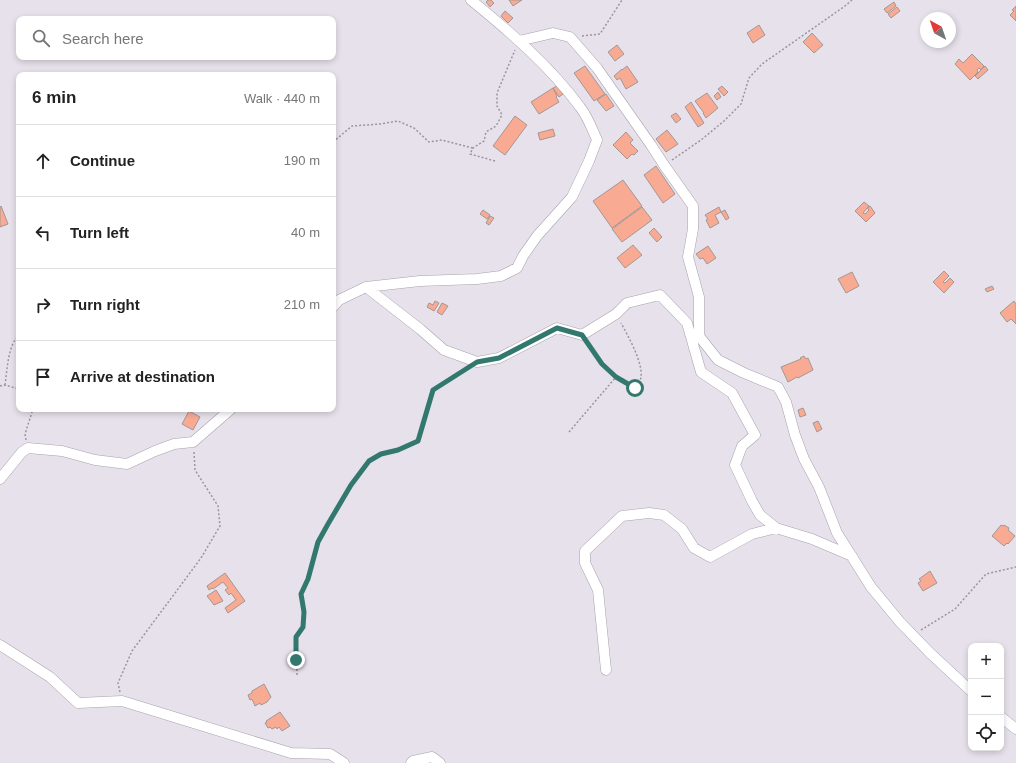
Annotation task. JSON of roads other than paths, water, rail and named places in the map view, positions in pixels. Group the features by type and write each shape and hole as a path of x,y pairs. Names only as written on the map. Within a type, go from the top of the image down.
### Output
{"street":[{"path":"336,304 339,300 366,287 420,281 477,279 501,276 517,268 522,256 536,236 572,197 589,161 598,140 582,108 554,76 518,41 471,0"},
{"path":"518,41 553,33 570,37 597,68 651,145 693,206 693,229 688,257 699,297 699,336 718,360 778,387 786,402 795,435 804,459 819,487 837,533 871,587 913,636 968,688"},
{"path":"366,287 420,329 444,350 477,362 499,358 557,328 582,335 616,314 628,303 660,295 687,323 701,372 732,393 755,435 742,446 736,465 760,515 776,528 812,538 852,556"},
{"path":"0,479 22,452 28,448 62,451 95,460 127,464 174,444 193,442 228,412"},
{"path":"606,670 598,590 585,563 585,551 622,516 649,513 664,516 682,529 694,548 710,557 752,534 776,528"},
{"path":"0,645 50,677 78,703 122,701 291,753 330,754 344,763"},
{"path":"1004,719 1016,729"},
{"path":"412,763 413,761 432,757 440,763"}]}
